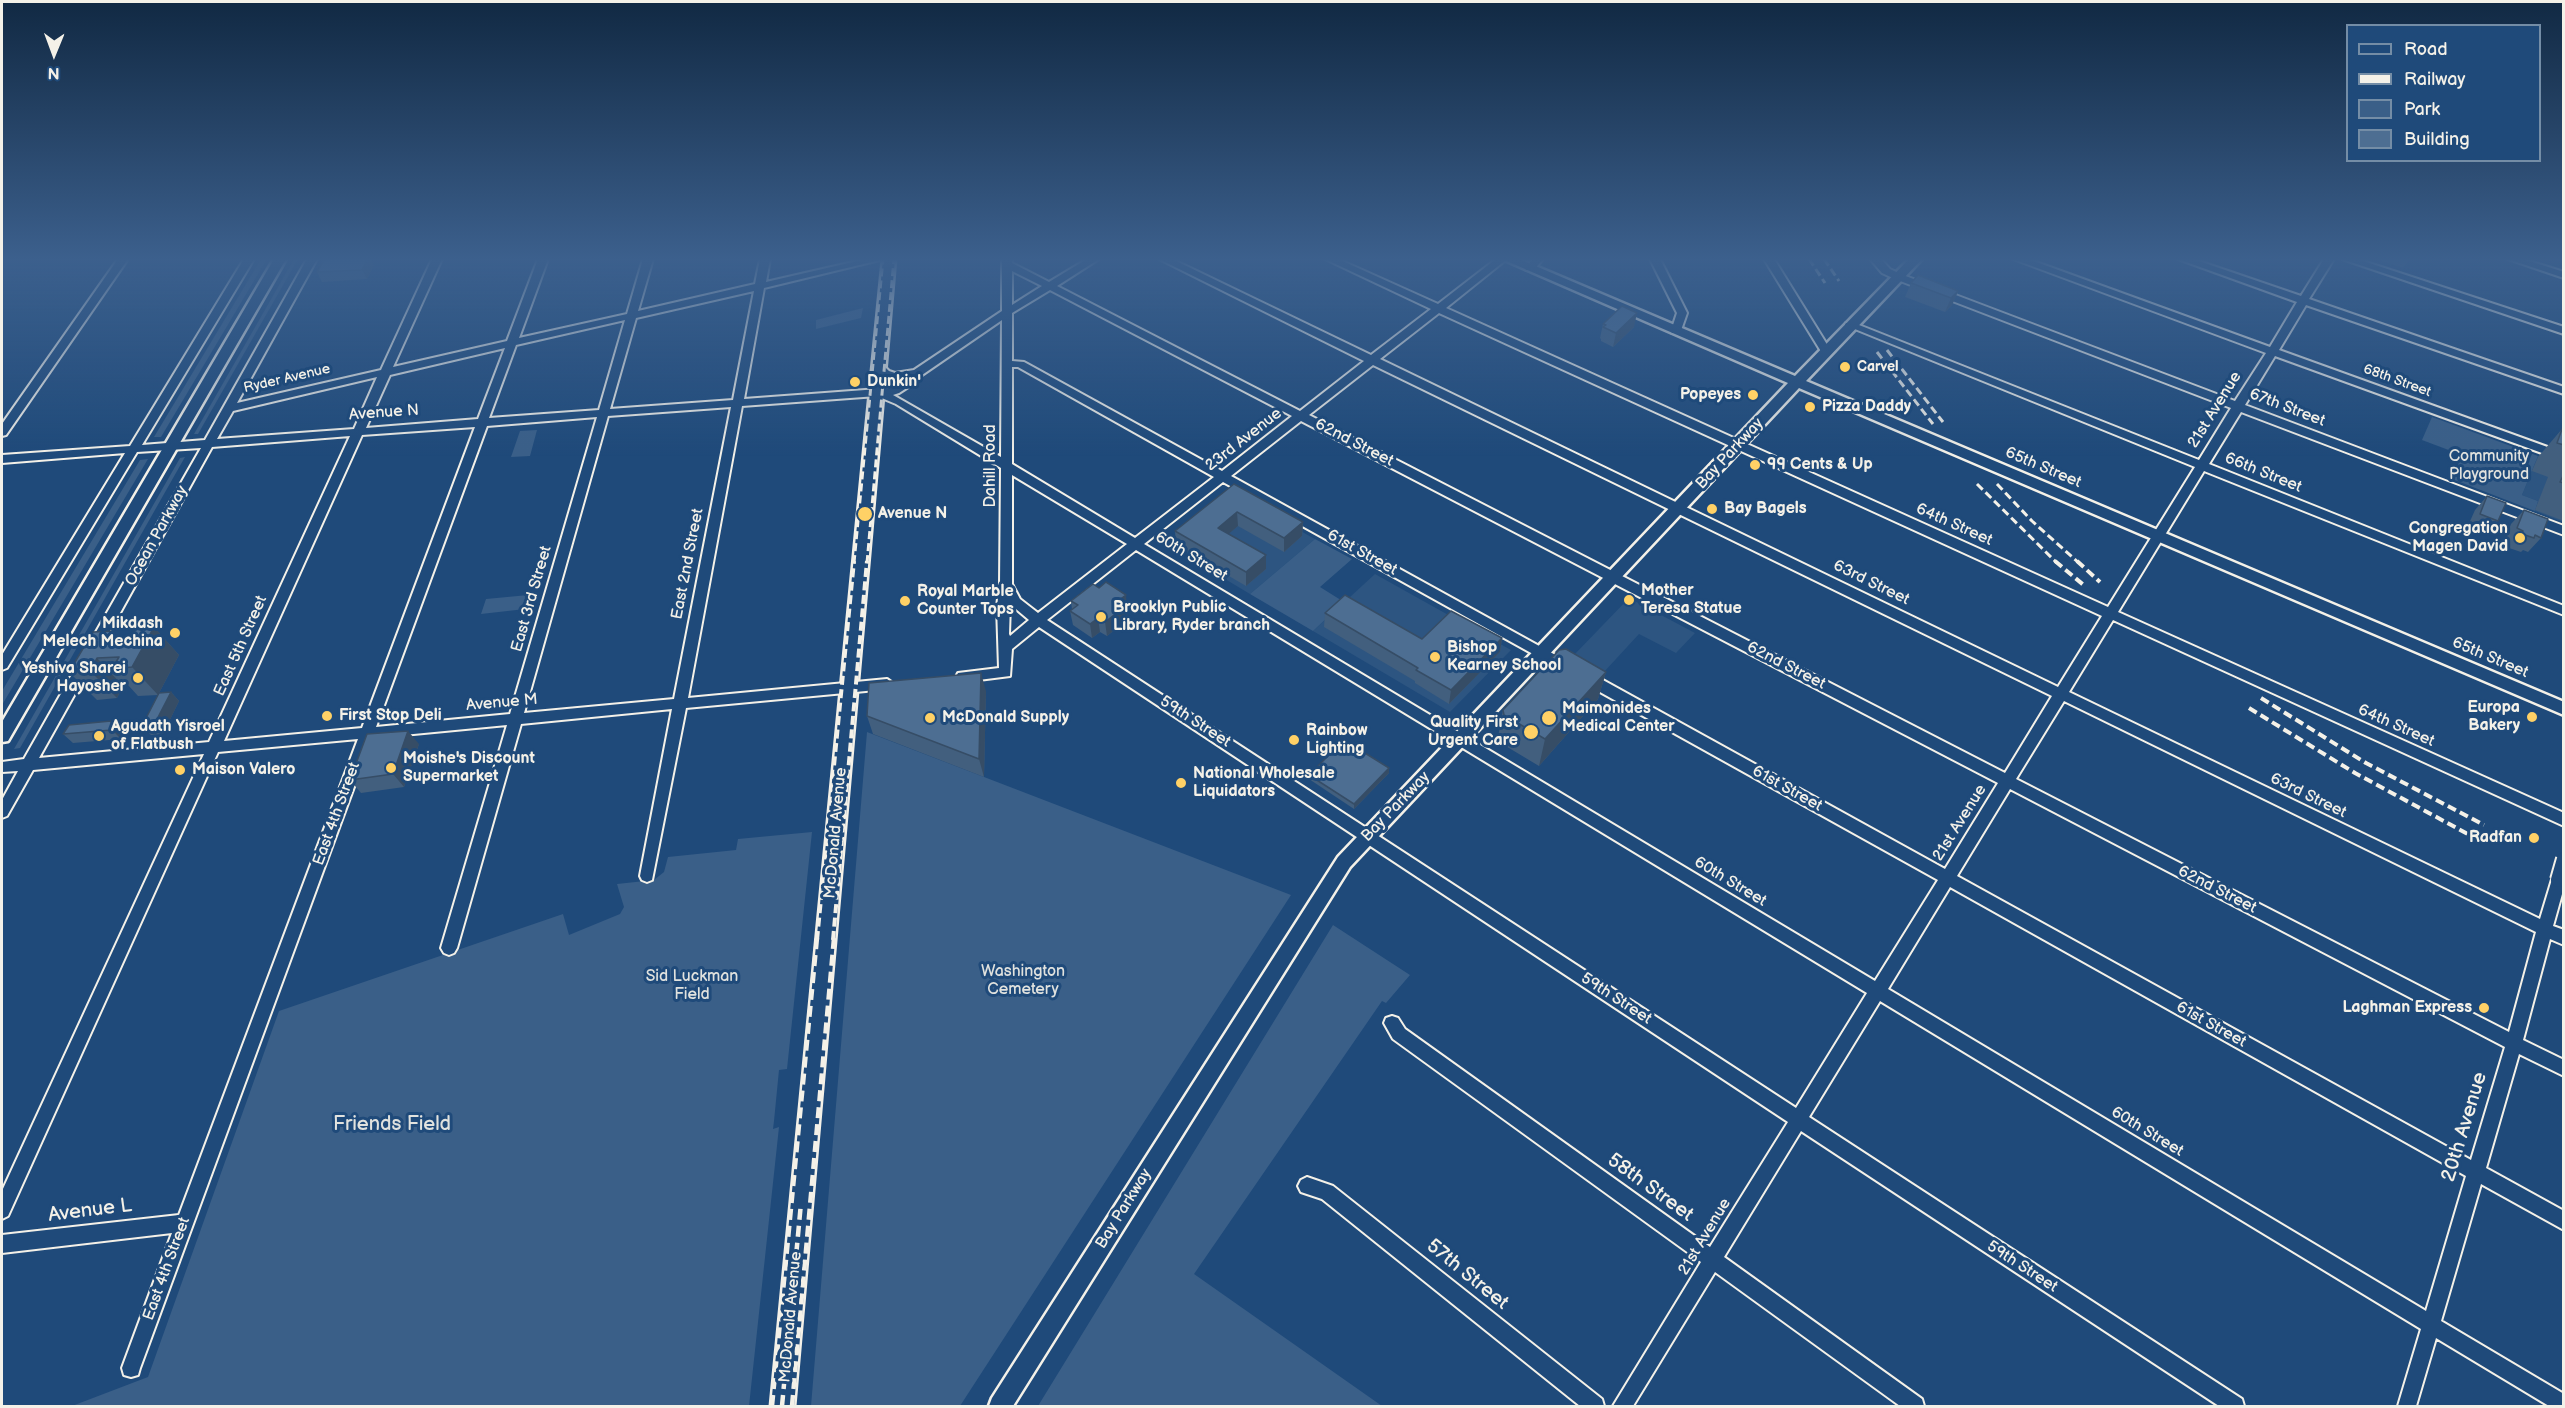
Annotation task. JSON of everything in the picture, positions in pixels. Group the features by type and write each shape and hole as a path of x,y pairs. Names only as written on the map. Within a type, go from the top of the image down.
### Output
{"main road":[{"name":"Ocean Parkway","path":"2,736 242,325"},
{"name":"McDonald Avenue","path":"782,1407 884,325"},
{"name":"65th Street","path":"1663,325 2564,709"},
{"name":"Bay Parkway","path":"1000,1407 1339,869 1850,325"}],"street":[{"path":"2,432 77,325"},
{"path":"2,665 209,325"},
{"name":"Ocean Parkway","path":"2,812 275,325"},
{"name":"East 5th Street","path":"2,1210 407,325"},
{"name":"East 4th Street","path":"130,1368 518,325"},
{"name":"Ryder Avenue","path":"229,408 597,325"},
{"name":"East 3rd Street","path":"448,948 630,325"},
{"name":"East 2nd Street","path":"647,876 753,325"},
{"name":"Avenue N","path":"2,459 895,391 915,378 917,373 988,325"},
{"name":"Dahill Road","path":"950,678 1005,672 1003,606 1006,584 1007,325"},
{"name":"62nd Street","path":"1126,325 2564,1069"},
{"name":"63rd Street","path":"1300,325 2564,938"},
{"name":"23rd Avenue","path":"1006,647 1419,325"},
{"name":"64th Street","path":"1474,325 2564,820"},
{"path":"1676,331 1678,325"},
{"path":"1810,325 1826,351"},
{"name":"66th Street","path":"1850,325 2564,611"},
{"name":"67th Street","path":"2023,325 2564,531"},
{"name":"68th Street","path":"2197,325 2564,457"},
{"name":"21st Avenue","path":"1622,1407 2289,325"},
{"path":"2372,325 2564,391"},
{"path":"2545,325 2564,331"},
{"name":"61st Street","path":"1008,364 1020,364 1224,476 2564,1221"},
{"path":"880,368 885,373 895,376 917,373"},
{"name":"60th Street","path":"878,392 900,402 2564,1405"},
{"name":"59th Street","path":"1006,584 1015,602 1039,619 2235,1407"},
{"name":"Avenue M","path":"2,768 905,682"},
{"name":"20th Avenue","path":"2407,1407 2514,1044 2564,859"},
{"name":"58th Street","path":"1392,1023 1399,1034 1408,1041 1915,1407"},
{"name":"57th Street","path":"1307,1186 1327,1192 1595,1407"},
{"name":"Avenue L","path":"2,1244 184,1223"}],"shaded area":[{"path":"2538,456 2563,465 2563,522 2535,511 2538,501 2522,495"},
{"path":"1230,492 1315,539 1250,594 1165,543"},
{"path":"1375,574 1511,650 1450,712 1313,631"},
{"path":"1629,598 1695,633 1676,653 1639,634 1604,672 1574,655"}],"green space":[{"path":"222,325 228,325 161,437 154,437"},
{"path":"256,325 260,325 198,434 194,434"},
{"path":"816,325 834,325 816,329"},
{"name":"Community Playground","path":"2432,417 2538,456 2522,495 2538,501 2535,511 2452,479 2462,455 2422,440"},
{"path":"537,430 530,456 511,457 520,431"},
{"path":"185,457 20,748 14,749 180,458"},
{"path":"148,459 2,705 2,691 140,460"},
{"path":"1315,539 1352,559 1320,587 1344,602 1313,631 1250,594"},
{"path":"539,594 534,608 481,614 486,599"},
{"name":"Washington Cemetery","path":"867,732 1291,895 960,1406 811,1406"},
{"path":"812,832 787,1069 779,1070 773,1129 779,1127 749,1406 72,1406 148,1377 279,1011 563,914 569,935 620,914 624,907 617,884 654,880 664,872 668,857 736,850 738,839"},
{"path":"1333,925 1410,975 1386,1003 1382,1001 1194,1274 1382,1406 1038,1406"}],"building":[{"path":"1625,325 1616,333 1603,327"},
{"path":"2564,429 2564,445 2557,443"},
{"path":"1234,484 1303,522 1284,538 1237,512 1218,528 1266,555 1246,572 1175,531"},
{"path":"2487,496 2506,503 2498,521 2480,514"},
{"path":"2524,510 2548,519 2541,538 2522,534 2523,531 2517,528"},
{"path":"1106,582 1126,595 1119,600 1127,605 1105,622 1098,618 1090,624 1070,611 1078,605 1071,601 1093,584 1099,588"},
{"name":"Bishop Kearney School","path":"1345,595 1422,639 1451,611 1502,638 1451,690 1325,613"},
{"path":"154,627 132,667 112,669 119,657 97,658 90,671 69,672 93,632 113,631 106,643 128,641 135,629"},
{"path":"1566,649 1606,672 1545,739 1504,715 1503,710 1559,650"},
{"name":"McDonald Supply","path":"981,673 979,759 867,716 869,683"},
{"path":"171,692 154,725 142,726 159,693"},
{"path":"111,721 112,730 63,734 69,725"},
{"path":"408,731 393,774 350,780 367,734"},
{"path":"1344,740 1389,768 1354,804 1309,775"}],"railway":[{"path":"854,563 877,325"},
{"path":"867,563 888,325"},
{"path":"1887,350 1943,422"},
{"path":"1877,352 1933,424"},
{"path":"1977,484 2057,563"},
{"path":"1997,484 2032,521 2079,563"},
{"path":"817,940 854,561"},
{"path":"833,940 867,561"},
{"path":"2055,561 2086,587"},
{"path":"2077,561 2100,582"},
{"path":"2261,698 2366,763 2484,825"},
{"path":"2249,708 2355,773 2477,839"},
{"path":"772,1406 817,938"},
{"path":"792,1406 834,938"},
{"path":"782,1406 801,1203"}],"place":[{"name":"Carvel","path":"1845,367"},
{"name":"Dunkin'","path":"855,382"},
{"name":"Popeyes","path":"1753,395"},
{"name":"Pizza Daddy","path":"1810,407"},
{"name":"99 Cents & Up","path":"1755,465"},
{"name":"Bay Bagels","path":"1712,509"},
{"name":"Avenue N","path":"865,514"},
{"name":"Congregation Magen David","path":"2520,538"},
{"name":"Mother Teresa Statue","path":"1629,600"},
{"name":"Royal Marble Counter Tops","path":"905,601"},
{"name":"Brooklyn Public Library, Ryder branch","path":"1101,617"},
{"name":"Mikdash Melech Mechina","path":"175,633"},
{"name":"Bishop Kearney School","path":"1435,657"},
{"name":"Yeshiva Sharei Hayosher","path":"138,678"},
{"name":"First Stop Deli","path":"327,716"},
{"name":"Europa Bakery","path":"2532,717"},
{"name":"McDonald Supply","path":"930,718"},
{"name":"Maimonides Medical Center","path":"1549,718"},
{"name":"Quality First Urgent Care","path":"1531,732"},
{"name":"Agudath Yisroel of Flatbush","path":"99,736"},
{"name":"Rainbow Lighting","path":"1294,740"},
{"name":"Moishe's Discount Supermarket","path":"391,768"},
{"name":"Maison Valero","path":"180,770"},
{"name":"National Wholesale Liquidators","path":"1181,783"},
{"name":"Radfan","path":"2534,838"},
{"name":"Laghman Express","path":"2484,1008"}],"park label":[{"name":"Sid Luckman Field","path":"692,986"},
{"name":"Friends Field","path":"392,1125"}]}
